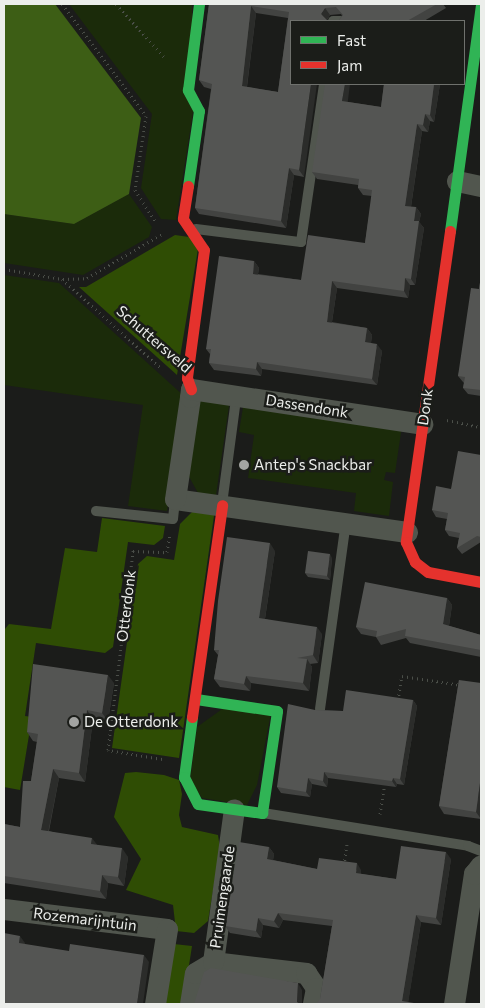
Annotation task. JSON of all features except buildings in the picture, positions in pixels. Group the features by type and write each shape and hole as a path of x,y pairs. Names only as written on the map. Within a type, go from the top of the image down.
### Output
{"street":[{"name":"Schuttersveld","path":"191,389 187,378 204,250 183,219 199,111 189,85 199,4"},
{"name":"Donk","path":"481,6 406,542 415,562 428,572 481,582"},
{"path":"457,181 481,186"},
{"path":"191,389 174,509 222,506 407,532"},
{"name":"Dassendonk","path":"191,389 422,424"},
{"path":"196,699 277,711 262,813 198,804 184,777 222,506"},
{"name":"Pruimengaarde","path":"190,1004 195,974 213,962 234,809"},
{"path":"454,1004 474,874 481,865"},
{"name":"Rozemarijntuin","path":"4,909 167,929 155,1004"},
{"path":"213,962 306,973 316,988 314,1004"}],"lane":[{"path":"465,36 477,38"},
{"path":"190,229 301,242 324,85"},
{"path":"222,506 235,407"},
{"path":"96,511 174,509"},
{"path":"320,709 346,522"},
{"path":"262,813 468,846 481,851"}],"path":[{"path":"4,269 62,279 87,278 164,233 135,190 146,116 62,4"},
{"path":"116,4 189,85"},
{"name":"Schuttersveld","path":"62,279 178,384 191,389"},
{"path":"422,424 443,419 481,427"},
{"name":"Otterdonk","path":"174,509 167,552 133,551 108,750 186,763"},
{"path":"398,703 402,676 471,687"},
{"path":"378,832 386,777"},
{"path":"342,874 350,827"}],"shaded area":[{"path":"4,4 55,4 141,118 129,194 74,224 4,214"},
{"path":"69,4 192,4 193,112 176,220 161,219 141,188 152,114"},
{"path":"129,194 152,227 149,237 83,275 4,263 4,214 74,224"},
{"path":"175,235 189,237 198,249 177,375 79,287 86,287"},
{"path":"4,275 59,283 184,396 167,511 128,506 143,405 4,385"},
{"path":"198,394 230,399 216,495 198,493 187,473"},
{"path":"244,401 402,426 395,473 386,472 384,480 393,482 389,516 354,511 356,493 248,478 254,435 239,432"},
{"path":"196,508 215,509 179,758 112,748 138,564 147,556 174,560 180,524"},
{"path":"102,518 165,526 163,538 154,545 128,542 113,647 105,653 36,643 25,716 32,717 20,790 4,787 5,629 9,624 51,629 65,548 97,552"},
{"path":"225,707 271,713 257,785 247,805 202,798 190,781 197,727"},
{"path":"136,772 164,775 179,780 182,794 179,815 182,827 218,835 220,848 208,921 194,933 176,931 173,905 126,890 141,859 114,817 125,773"},
{"path":"174,944 192,946 183,1004 165,1004"}],"traffic: fast":[{"path":"188,186 199,111 188,90 199,4"},
{"path":"450,231 481,6"},
{"path":"192,717 184,777 198,804 262,813 277,711 196,699"}],"traffic: jam":[{"path":"188,186 183,219 204,250 187,378 191,389"},
{"path":"450,231 406,542 415,562 428,572 481,582"},
{"path":"192,717 222,505"}],"place":[{"name":"Antep's Snackbar","path":"244,465"},
{"name":"De Otterdonk","path":"74,722"}]}
